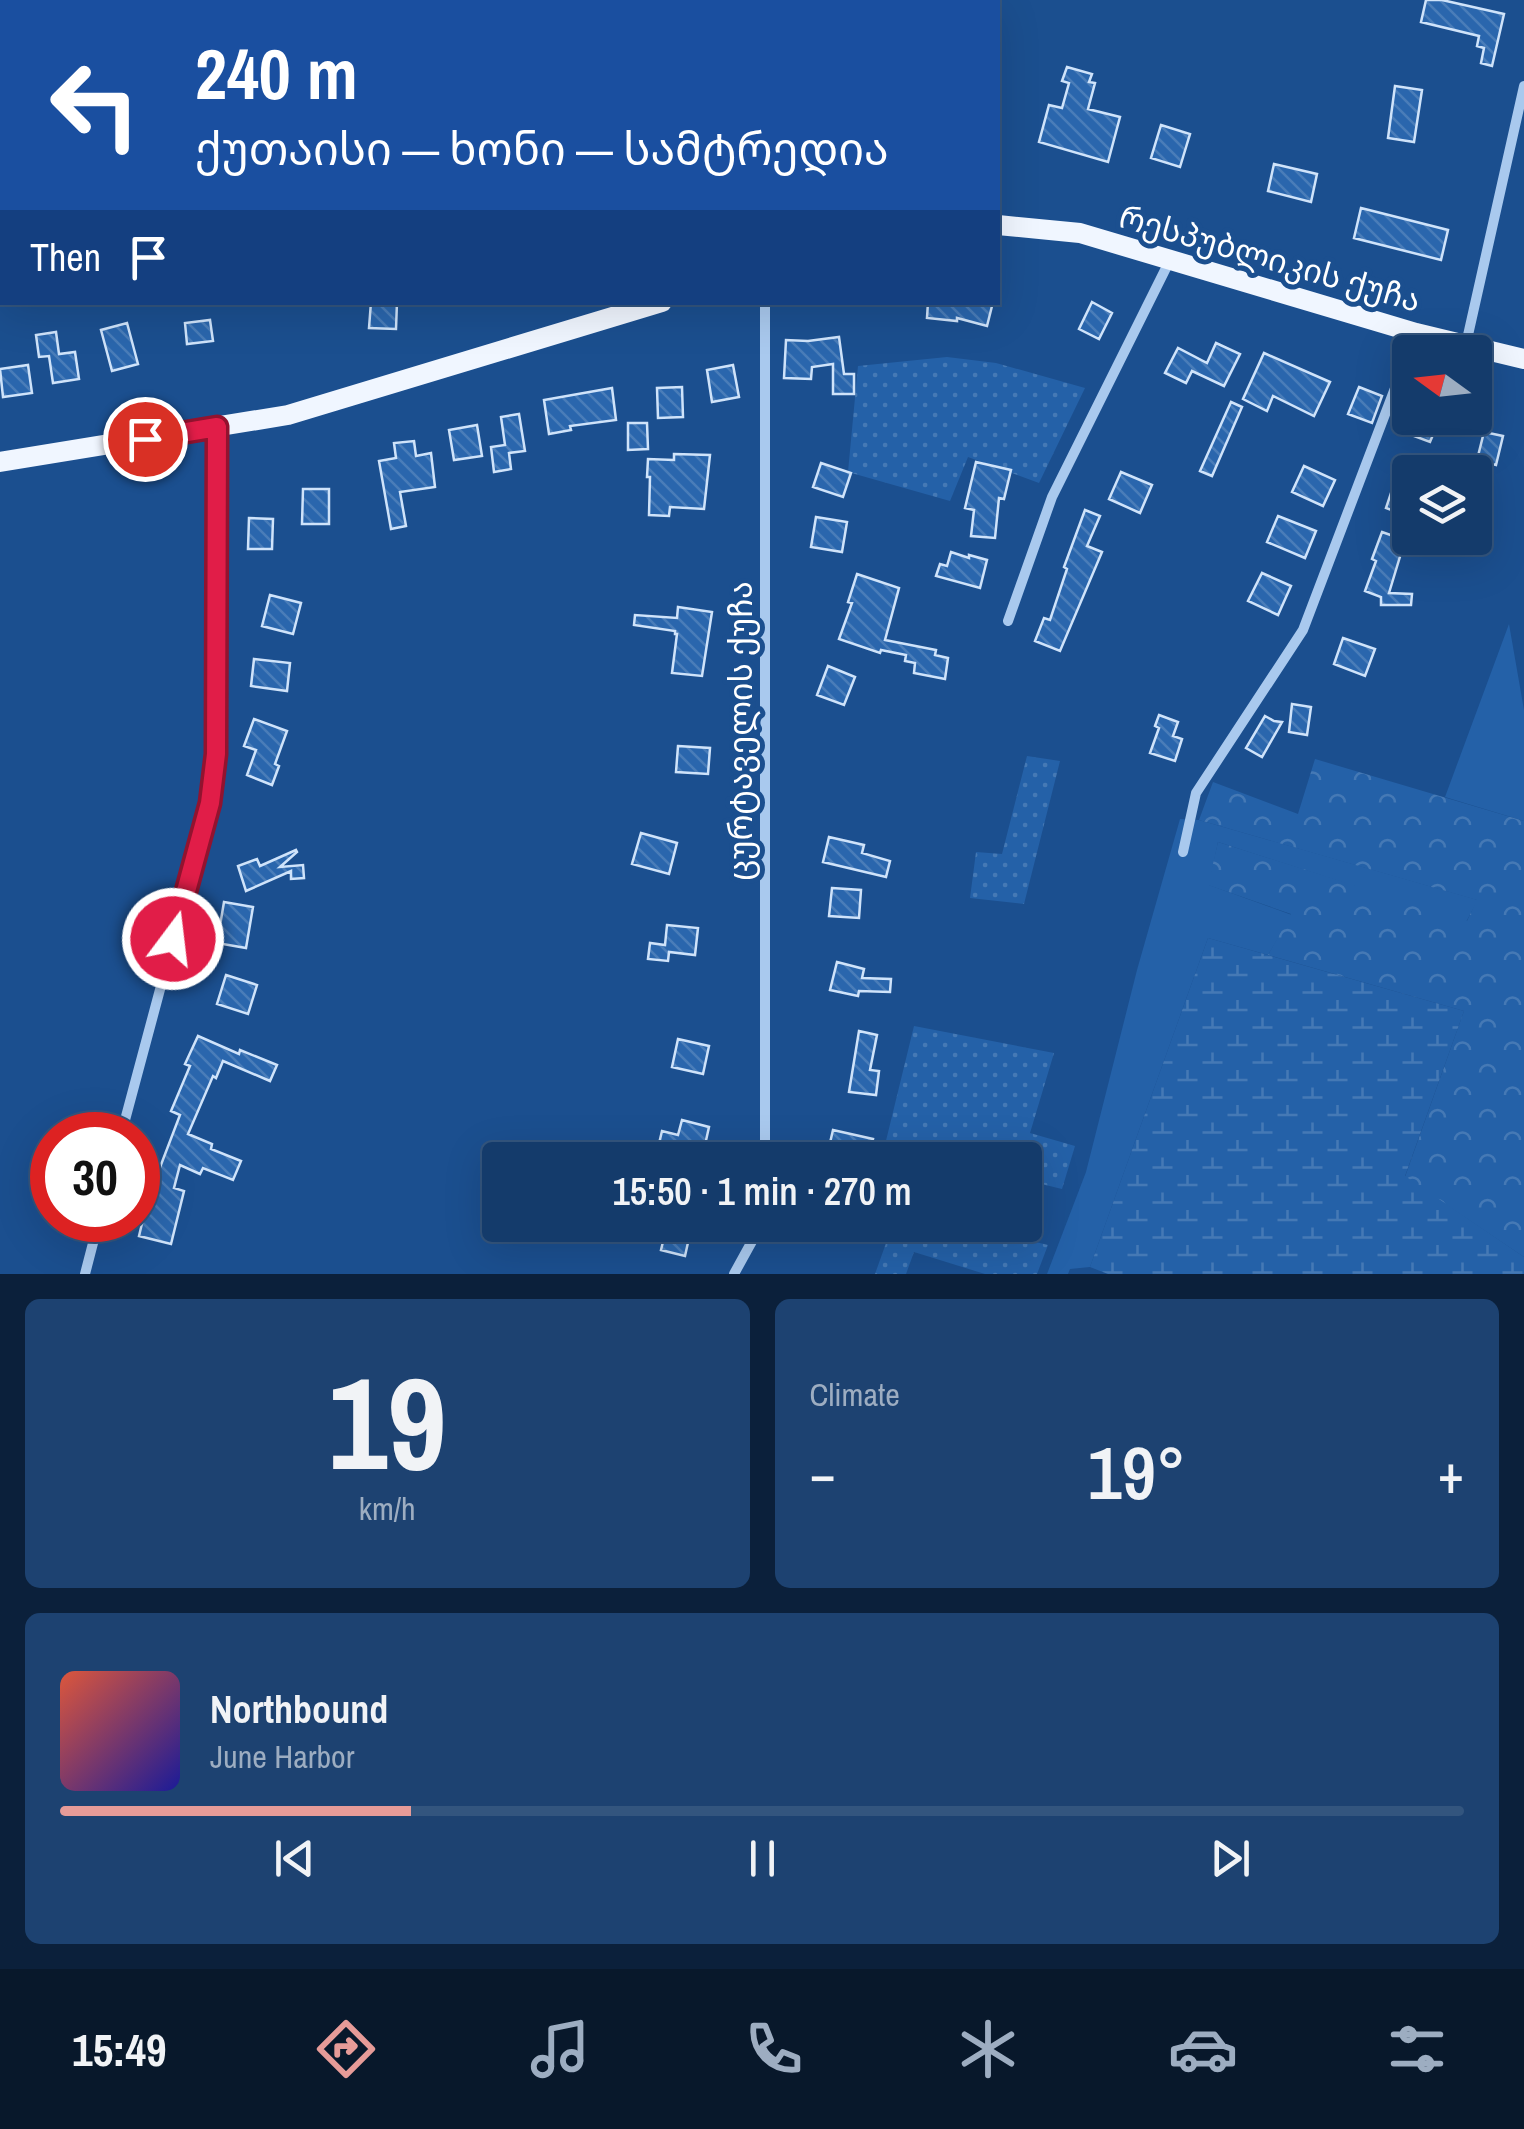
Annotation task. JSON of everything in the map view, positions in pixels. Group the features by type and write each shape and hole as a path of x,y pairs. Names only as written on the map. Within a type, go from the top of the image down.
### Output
{"main road":[{"name":"რესპუბლიკის ქუჩა","path":"1000,222 1080,234 1425,335"},
{"path":"0,462 288,415 652,305"},
{"name":"რესპუბლიკის ქუჩა","path":"1492,351 1524,359"}],"street":[{"path":"1468,335 1524,86"},
{"path":"1008,621 1052,498 1170,259"},
{"name":"ცურტაველის ქუჩა","path":"765,305 765,1142"},
{"path":"1182,852 1196,793 1302,630 1416,333"},
{"path":"128,1112 210,803 216,754 217,427"},
{"path":"85,1274 94,1242"},
{"path":"734,1274 752,1242"}],"green space":[{"path":"947,357 996,363 1085,388 1039,483 968,457 950,501 848,472 858,366"},
{"path":"1509,624 1524,710 1524,821 1445,797"},
{"path":"1027,756 1060,761 1024,904 970,898 976,852 1002,854"},
{"path":"1315,759 1524,821 1524,1257 1405,1177 1464,1011 1268,955 1291,914 1208,885 1218,842 1467,921 1477,900 1199,820 1213,782 1298,814"},
{"path":"1180,819 1199,820 1478,900 1466,922 1218,842 1209,885 1292,915 1268,955 1208,938 1090,1267 1070,1269 1068,1274 1047,1274 1086,1172"},
{"path":"1208,938 1464,1011 1405,1176 1524,1257 1524,1274 1108,1274 1090,1267"},
{"path":"914,1026 1054,1053 1030,1133 1075,1146 1062,1189 1042,1184 1042,1142 886,1142"},
{"path":"886,1242 1048,1245 1037,1274 985,1274 914,1252 906,1274 875,1274"}],"building":[{"path":"1426,0 1504,14 1492,66 1481,63 1484,48 1477,46 1479,36 1421,22"},
{"path":"1067,67 1092,74 1089,82 1095,83 1088,109 1120,117 1108,162 1039,142 1049,105 1062,108 1069,83 1062,81"},
{"path":"1395,86 1422,90 1414,142 1388,138"},
{"path":"1161,125 1190,134 1180,167 1151,158"},
{"path":"1274,164 1317,174 1311,202 1268,191"},
{"path":"1361,208 1448,230 1441,260 1354,238"},
{"path":"1092,302 1112,313 1099,339 1079,329"},
{"path":"371,305 397,305 396,329 369,328"},
{"path":"928,305 992,305 987,326 957,318 927,318"},
{"path":"210,320 213,341 187,344 185,323"},
{"path":"127,323 138,364 112,371 101,330"},
{"path":"56,332 59,354 75,352 79,379 53,383 49,356 39,357 36,335"},
{"path":"839,337 844,374 854,374 854,394 833,394 833,364 812,367 811,379 784,378 786,340"},
{"path":"1216,343 1240,354 1224,386 1192,371 1186,383 1165,373 1178,348 1207,363"},
{"path":"1264,353 1330,382 1314,416 1273,396 1267,411 1243,399"},
{"path":"28,365 32,393 3,397 0,369"},
{"path":"733,365 739,397 712,402 707,370"},
{"path":"682,387 683,417 658,418 657,388"},
{"path":"1359,387 1382,396 1372,423 1348,414"},
{"path":"612,388 616,420 570,426 571,430 549,434 544,400"},
{"path":"1231,402 1242,407 1212,476 1200,471"},
{"path":"519,414 525,451 509,453 511,469 494,472 491,447 505,445 501,417"},
{"path":"628,423 647,423 648,449 628,450"},
{"path":"477,425 482,456 454,460 449,430"},
{"path":"1411,435 1433,435 1430,442"},
{"path":"1483,435 1503,436 1496,465 1492,464 1492,455 1478,455"},
{"path":"414,441 416,456 431,453 435,487 400,492 406,526 391,529 379,461 396,458 394,443"},
{"path":"674,454 710,455 704,509 670,507 669,516 649,515 648,459 674,460"},
{"path":"976,462 1011,470 1004,499 999,498 995,538 971,536 974,510 965,508"},
{"path":"821,463 851,473 843,497 813,487"},
{"path":"1304,466 1335,480 1323,506 1292,492"},
{"path":"1121,472 1152,485 1140,513 1109,499"},
{"path":"303,489 329,489 329,524 302,524"},
{"path":"1085,510 1100,516 1087,546 1102,552 1060,651 1035,641 1044,618 1050,620"},
{"path":"1278,516 1316,531 1305,558 1267,542"},
{"path":"816,517 847,522 842,552 811,547"},
{"path":"249,518 273,519 272,549 248,549"},
{"path":"1382,532 1392,535 1392,555 1400,555 1389,593 1412,594 1411,605 1381,605 1381,597 1365,591 1376,561 1372,559"},
{"path":"951,552 987,560 980,588 936,576 940,564 947,566"},
{"path":"1262,573 1291,586 1278,615 1248,601"},
{"path":"857,574 899,588 885,640 936,650 935,655 948,658 945,679 914,673 915,663 905,661 906,655 881,650 880,653 839,639"},
{"path":"270,595 301,603 293,634 262,626"},
{"path":"678,607 712,612 702,676 672,673 675,631 634,625 635,615 677,618"},
{"path":"1343,638 1375,649 1365,676 1334,664"},
{"path":"254,659 290,663 287,691 251,686"},
{"path":"828,666 855,677 844,705 817,695"},
{"path":"1292,704 1311,707 1307,735 1289,732"},
{"path":"1159,715 1178,722 1173,736 1182,739 1175,761 1150,753"},
{"path":"1265,716 1282,722 1262,757 1246,748"},
{"path":"254,719 287,731 272,785 247,775 256,750 244,746"},
{"path":"678,746 710,748 708,774 676,772"},
{"path":"641,833 677,843 669,874 632,864"},
{"path":"829,837 864,845 862,853 890,861 886,877 823,862"},
{"path":"296,850 280,867 303,865 304,878 291,879 291,871 246,891 238,866 257,859 260,866"},
{"path":"832,888 861,890 859,918 829,916"},
{"path":"224,902 253,907 246,948 217,943"},
{"path":"667,925 698,928 695,955 669,952 668,961 648,959 650,943 665,945"},
{"path":"837,962 864,969 862,978 891,979 890,992 859,991 858,996 830,990"},
{"path":"226,975 257,985 248,1014 217,1004"},
{"path":"859,1031 877,1035 870,1070 879,1071 876,1095 849,1092"},
{"path":"198,1036 277,1065 270,1081 223,1061 216,1078 213,1076 188,1134 241,1161 233,1180 203,1168 200,1174 180,1165 174,1188 184,1191 171,1244 160,1241 160,1167 180,1115 171,1111 190,1066 185,1064"},
{"path":"678,1039 709,1046 703,1074 672,1067"},
{"path":"682,1120 709,1127 706,1142 659,1142 662,1131 678,1135"},
{"path":"833,1130 873,1139 872,1142 830,1142"},
{"path":"663,1242 688,1242 685,1256 661,1250"}],"route":[{"path":"145,439 217,427 216,754 210,803 173,939"}]}
